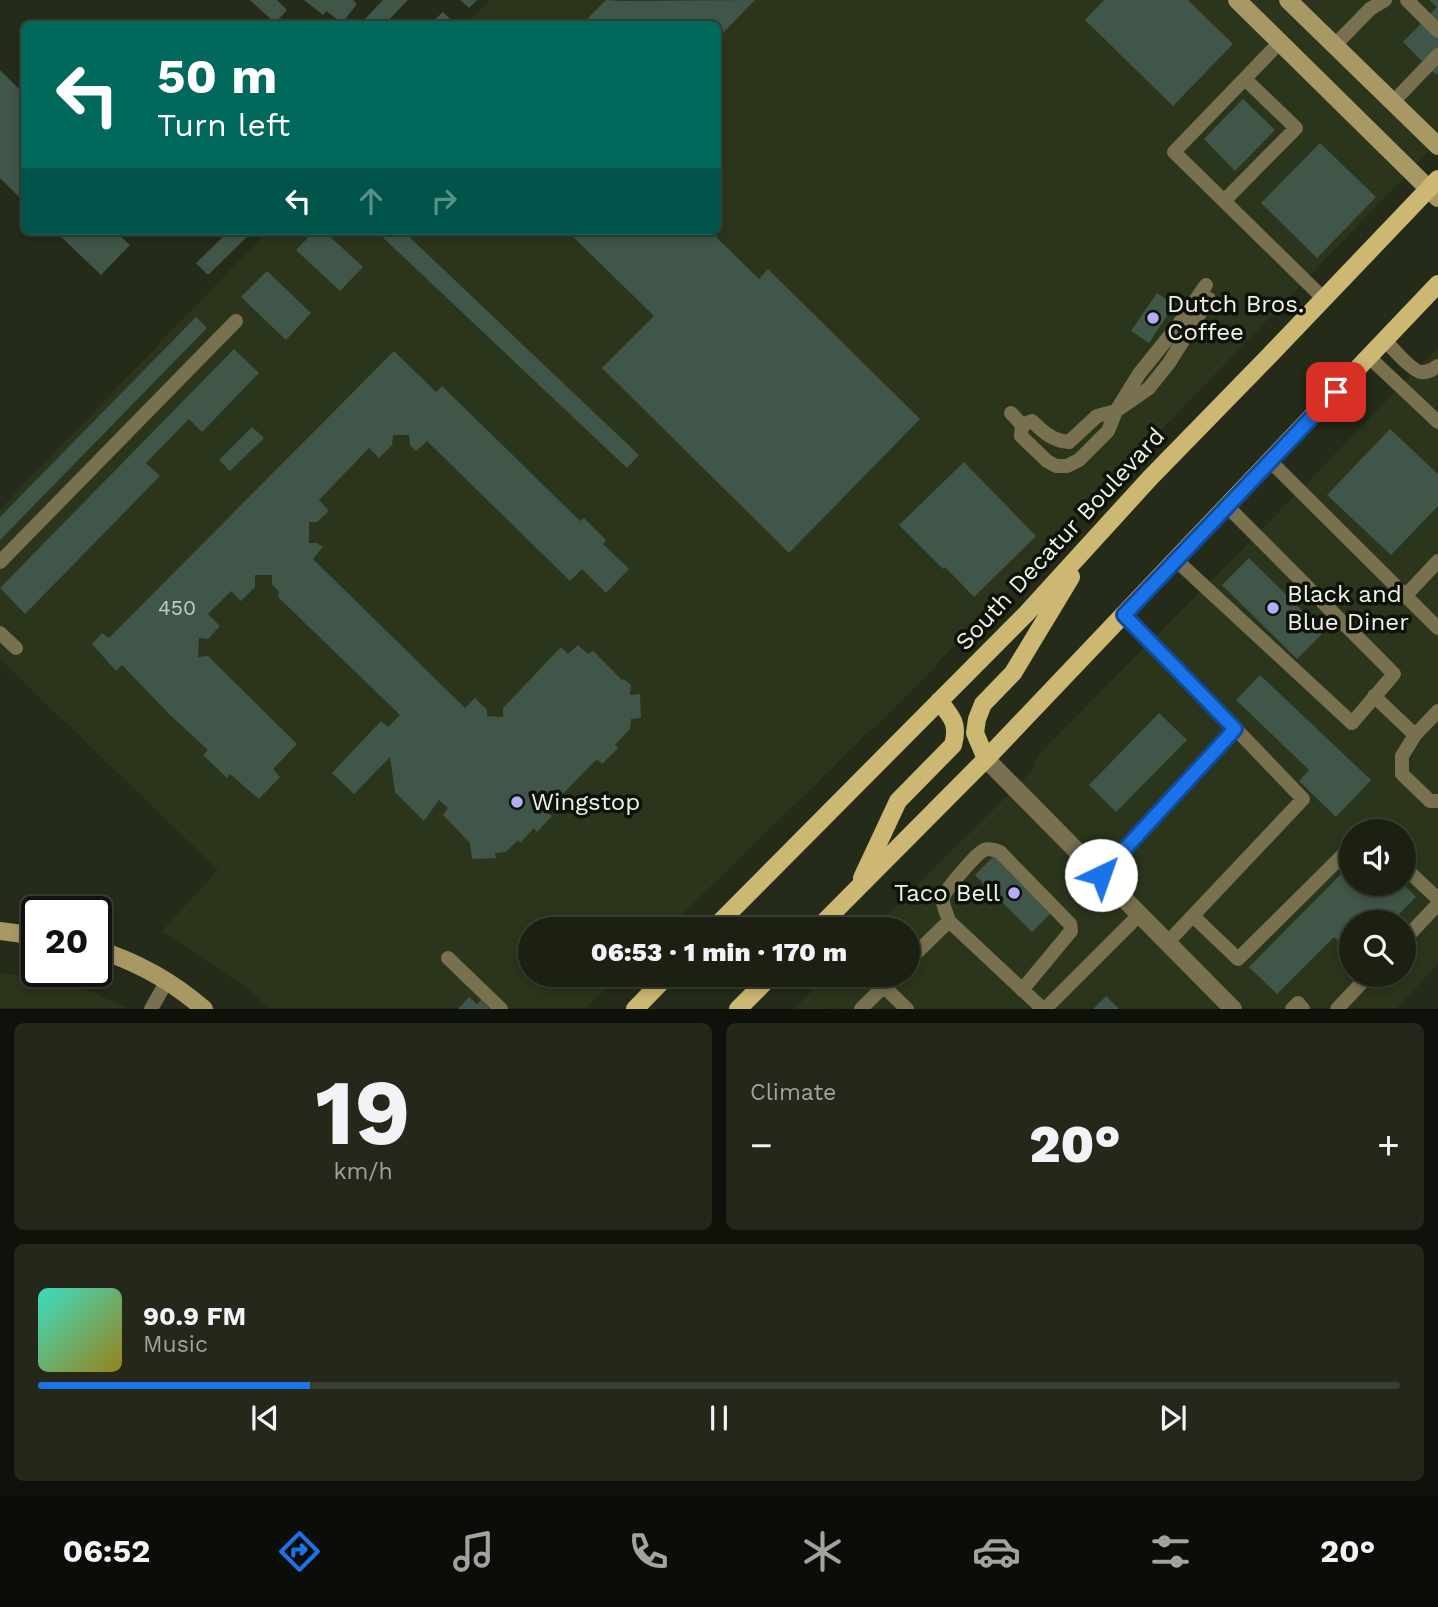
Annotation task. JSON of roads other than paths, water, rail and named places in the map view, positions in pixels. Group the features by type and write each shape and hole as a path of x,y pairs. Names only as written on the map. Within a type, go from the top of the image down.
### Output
{"main road":[{"name":"South Decatur Boulevard","path":"725,917 1026,614 1150,478 1323,298 1435,188"},
{"path":"831,917 1124,615 1438,284"},
{"path":"986,759 975,733 983,704 1013,673 1091,544"},
{"path":"856,891 898,801 953,745 956,734 954,719 939,701"},
{"path":"635,1009 656,987"},
{"path":"738,1009 760,987"}],"street":[{"path":"1237,0 1435,188"},
{"path":"1288,0 1438,146"},
{"path":"986,759 1233,1009"},
{"path":"0,932 21,934"},
{"path":"112,954 167,981 204,1009"}],"lane":[{"path":"1335,45 1370,9 1385,0"},
{"path":"1407,0 1438,31"},
{"path":"1280,42 1174,152 1323,298"},
{"path":"1393,102 1438,55"},
{"path":"1224,201 1296,128 1245,79"},
{"path":"1011,413 1022,425 1021,436 1047,461 1056,467 1067,466 1079,460 1108,431 1116,411 1139,374 1206,285"},
{"path":"1022,425 1032,421 1053,438 1069,442 1097,416 1116,411 1149,388 1169,363 1209,299"},
{"path":"0,562 236,321"},
{"path":"1385,340 1421,372 1431,371 1438,366"},
{"path":"1369,356 1438,422"},
{"path":"1270,461 1437,625"},
{"path":"1176,560 1352,723 1394,674 1227,506"},
{"path":"1406,596 1438,561"},
{"path":"1124,615 1303,799 1168,942"},
{"path":"0,633 16,648"},
{"path":"1374,696 1415,735"},
{"path":"1438,711 1415,735 1402,756 1402,774 1430,802 1438,801"},
{"path":"1101,875 1235,729"},
{"path":"1022,990 1071,931 1070,924 1000,852 983,850 944,895 943,901 949,921 1022,990 1044,1009 1140,914"},
{"path":"1193,916 1238,959 1339,860"},
{"path":"1416,878 1438,899"},
{"path":"1416,927 1438,904"},
{"path":"920,949 949,921"},
{"path":"448,958 501,1009"},
{"path":"151,1009 167,981"},
{"path":"861,1009 883,987"},
{"path":"885,987 907,1009"},
{"path":"1337,1009 1358,987"},
{"path":"1292,1009 1298,1003 1303,1009"}],"place":[{"name":"Dutch Bros. Coffee","path":"1153,318"},
{"name":"Black and Blue Diner","path":"1273,608"},
{"name":"Wingstop","path":"517,802"},
{"name":"Taco Bell","path":"1014,893"}]}
